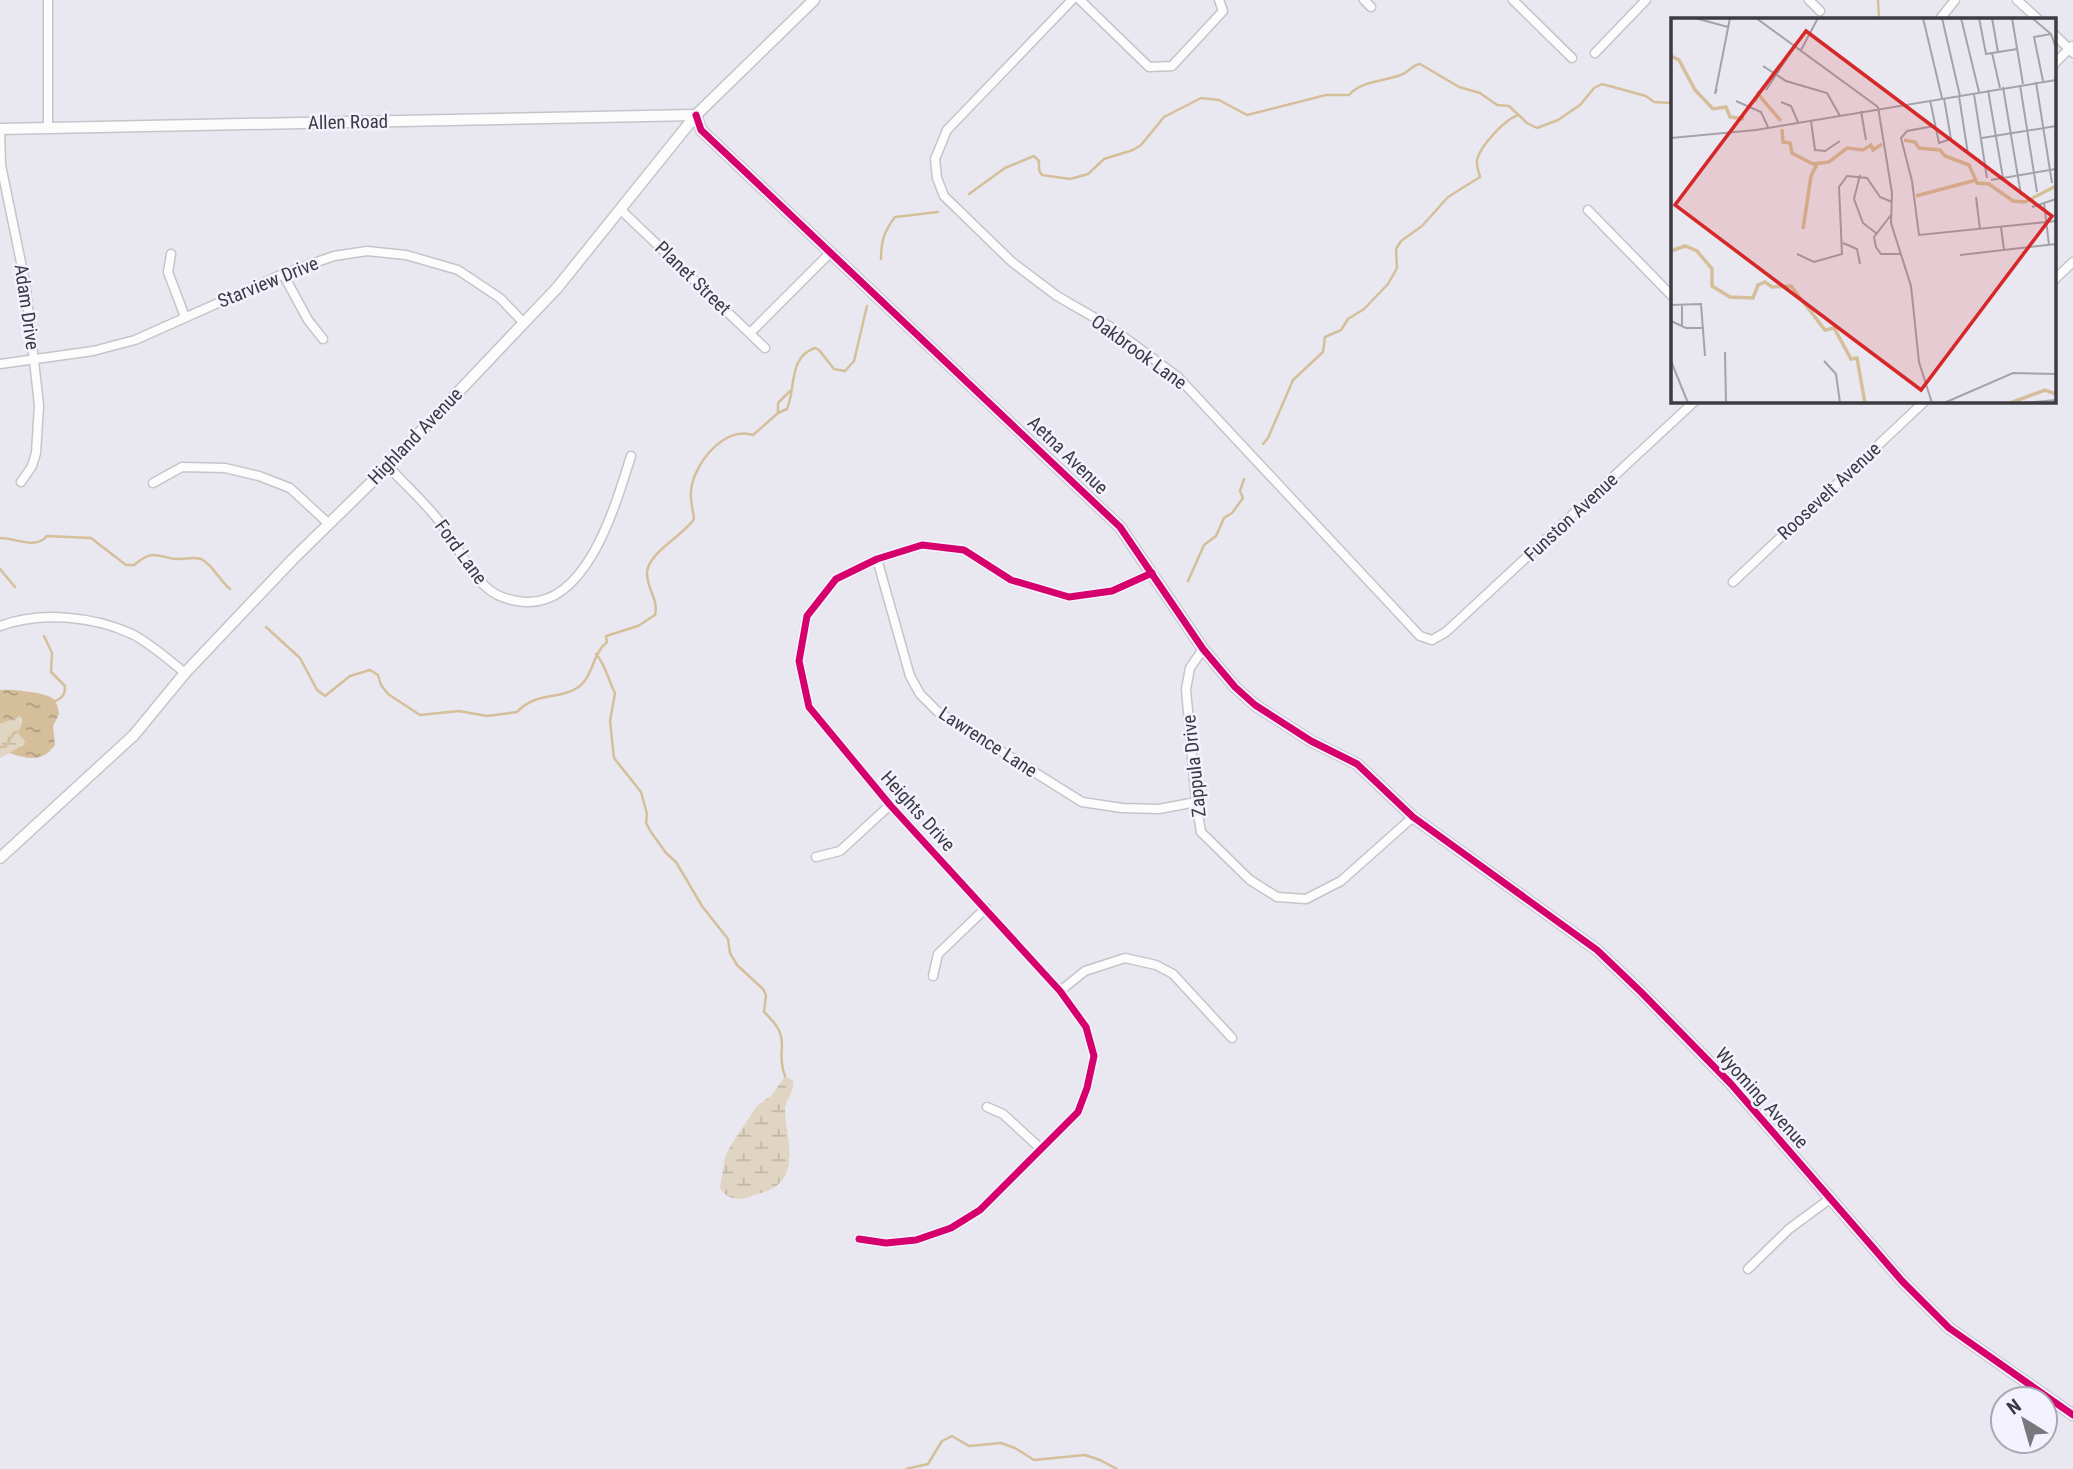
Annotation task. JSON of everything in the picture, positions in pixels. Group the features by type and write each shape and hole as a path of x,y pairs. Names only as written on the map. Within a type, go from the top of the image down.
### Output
{"street":[{"path":"48,0 48,127"},
{"name":"Highland Avenue","path":"0,858 134,736 184,673 293,559 388,466 557,288 696,115 814,0"},
{"name":"Oakbrook Lane","path":"1072,0 947,130 935,159 937,178 944,196 1012,262 1057,296 1109,326 1178,377 1420,636 1432,640 1446,632"},
{"path":"1080,0 1149,67 1172,66 1223,11 1219,0"},
{"path":"1513,0 1572,58"},
{"path":"1595,53 1646,0"},
{"path":"1809,0 1821,11"},
{"path":"1941,18 1955,0"},
{"path":"2017,0 2037,18"},
{"path":"2056,36 2072,49 2056,62"},
{"name":"Allen Road","path":"0,129 696,115"},
{"name":"Aetna Avenue","path":"696,115 701,130 1120,527 1203,649 1235,687 1255,705 1311,741 1357,764 1413,817"},
{"name":"Adam Drive","path":"0,129 1,165 25,282 39,405 36,453 32,466 21,482"},
{"name":"Planet Street","path":"620,209 765,348"},
{"path":"1588,209 1671,295"},
{"name":"Starview Drive","path":"0,364 93,351 135,340 283,274 334,256 367,251 406,255 458,270 500,298 523,322"},
{"path":"750,333 831,252"},
{"path":"170,254 168,272 185,317"},
{"path":"2056,278 2073,262"},
{"path":"283,274 308,320 324,339"},
{"name":"Funston Avenue","path":"1446,632 1694,402"},
{"name":"Roosevelt Avenue","path":"1734,582 1924,402"},
{"name":"Ford Lane","path":"388,466 442,525 466,564 487,589 513,601 530,602 550,598 564,591 584,570 618,497 631,456"},
{"path":"153,483 182,467 225,468 259,476 290,488 329,524"},
{"name":"Heights Drive","path":"859,1239 886,1242 916,1240 951,1228 980,1210 1078,1112 1094,1056 1086,1027 1060,990 890,805 809,707 799,661 807,616 836,579 877,559 922,545 964,550 1011,580 1069,597 1112,591 1152,573"},
{"name":"Lawrence Lane","path":"877,559 910,676 920,694 937,711 1082,802 1122,808 1158,808 1196,802"},
{"path":"0,626 31,618 82,619 110,626 134,635 159,651 184,673"},
{"name":"Zappula Drive","path":"1203,649 1190,668 1186,689 1201,832 1250,880 1277,897 1306,899 1341,881 1413,817"},
{"path":"816,858 840,852 890,805"},
{"name":"Wyoming Avenue","path":"1413,817 1597,950 1642,992 1731,1084 1902,1281 1949,1328 2073,1415"},
{"path":"933,976 938,954 986,908"},
{"path":"1060,990 1085,971 1125,958 1156,965 1173,974 1232,1038"},
{"path":"987,1107 1003,1114 1040,1148"},
{"path":"1748,1269 1789,1229 1831,1198"}],"green space":[{"path":"20,715 25,741 19,748 0,758 0,724"},
{"path":"785,1076 793,1081 793,1085 785,1107 789,1155 785,1176 779,1184 767,1191 745,1198 729,1197 720,1188 725,1157 757,1106 772,1095"}],"water":[{"path":"0,690 34,693 48,696 55,701 59,714 53,726 55,745 45,755 28,758 9,753 25,741 19,734 22,720 20,716 0,724"}],"waterway":[{"path":"1878,0 1879,18"},
{"path":"969,194 1005,168 1034,156 1039,161 1042,175 1070,179 1088,174 1104,159 1141,145 1164,117 1201,98 1219,100 1247,115 1326,95 1349,95 1360,87 1401,75 1420,64 1459,87 1480,93 1497,105 1509,106 1527,123 1537,128 1558,120 1580,105 1594,88 1602,84 1646,96 1654,102 1671,103"},
{"path":"1263,444 1293,380 1323,352 1325,337 1341,330 1348,319 1364,309 1388,284 1397,268 1396,249 1401,241 1422,226 1448,197 1480,177 1477,160 1483,147 1501,127 1519,115"},
{"path":"881,259 884,237 895,217 938,212"},
{"path":"266,627 300,658 317,690 325,696 350,676 370,670 378,675 388,694 420,715 459,711 487,716 517,712 532,701 570,692 586,678 598,653 607,642 606,636 638,626 655,615 655,604 647,578 649,565 694,519 691,491 697,470 704,459 721,441 742,433 753,435 778,413 787,409 794,374 806,352 815,348 834,369 845,371 854,361 867,306"},
{"path":"778,413 778,403 790,391"},
{"path":"1188,581 1204,545 1216,536 1224,518 1232,513 1243,498 1240,491 1244,479"},
{"path":"0,538 31,543 47,536 91,538 126,565 134,565 150,555 200,559 210,566 230,589"},
{"path":"0,569 15,587"},
{"path":"44,636 52,653 51,672 65,686 62,696 53,702"},
{"path":"596,654 615,693 610,721 614,758 641,792 647,814 646,823 651,832 676,862 702,906 728,939 730,953 737,965 763,989 766,995 764,1012 779,1030 781,1037 781,1058 785,1076"},
{"path":"0,747 5,747 14,733 22,730"},
{"path":"906,1469 928,1464 942,1441 952,1436 969,1446 1001,1443 1034,1460 1085,1455 1117,1469"}],"cycle path":[{"path":"696,115 701,130 1120,527 1203,649 1235,687 1255,705 1311,741 1357,764 1413,817 1597,950 1731,1084 1902,1281 1949,1328 2073,1415"},
{"path":"859,1239 886,1243 916,1240 951,1228 980,1210 1078,1112 1094,1056 1086,1027 1060,991 890,805 809,707 799,661 807,616 836,579 877,559 922,545 964,550 1011,580 1069,597 1112,591 1152,573"}]}
